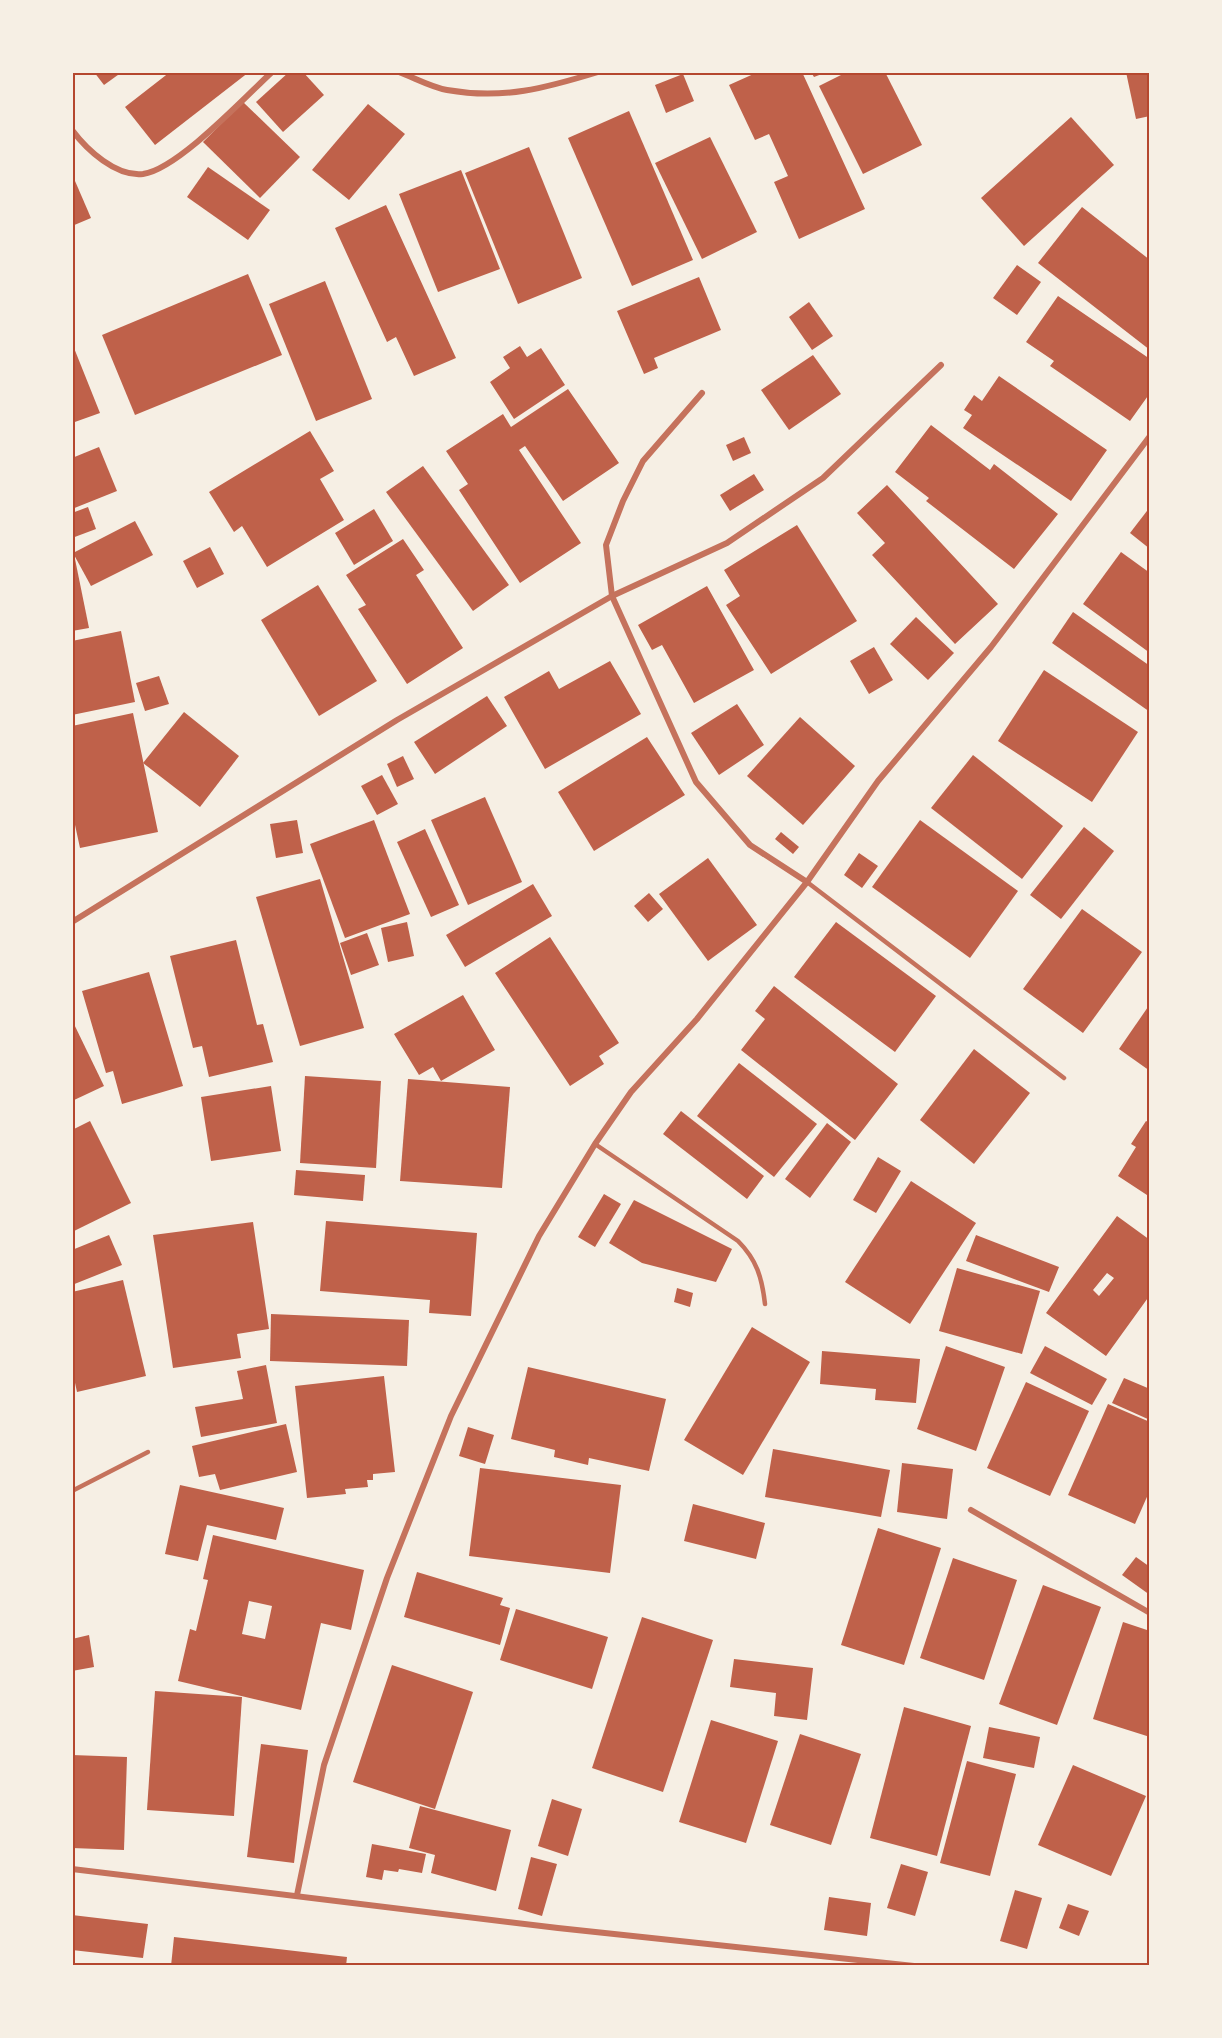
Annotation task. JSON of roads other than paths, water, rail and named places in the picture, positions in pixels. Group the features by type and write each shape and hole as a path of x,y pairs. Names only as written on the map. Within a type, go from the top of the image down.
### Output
{"street":[{"path":"72,130 82,143 117,170 144,174 179,158 272,72"},
{"path":"399,72 446,90 491,94 533,91 598,72"},
{"path":"72,922 397,720 612,596 727,543 823,478 941,365"},
{"path":"702,393 643,461 622,501 606,546 612,596 696,782 750,845 807,882"},
{"path":"297,1895 324,1765 387,1578 447,1427 539,1236 595,1144 631,1092 697,1019 807,882 878,781 991,647 1150,436"},
{"path":"971,1509 1150,1613"},
{"path":"72,1869 558,1928 914,1966"}],"lane":[{"path":"807,882 1064,1078"},
{"path":"595,1144 738,1241 751,1254 759,1268 765,1304"},
{"path":"72,1491 148,1452"}]}
